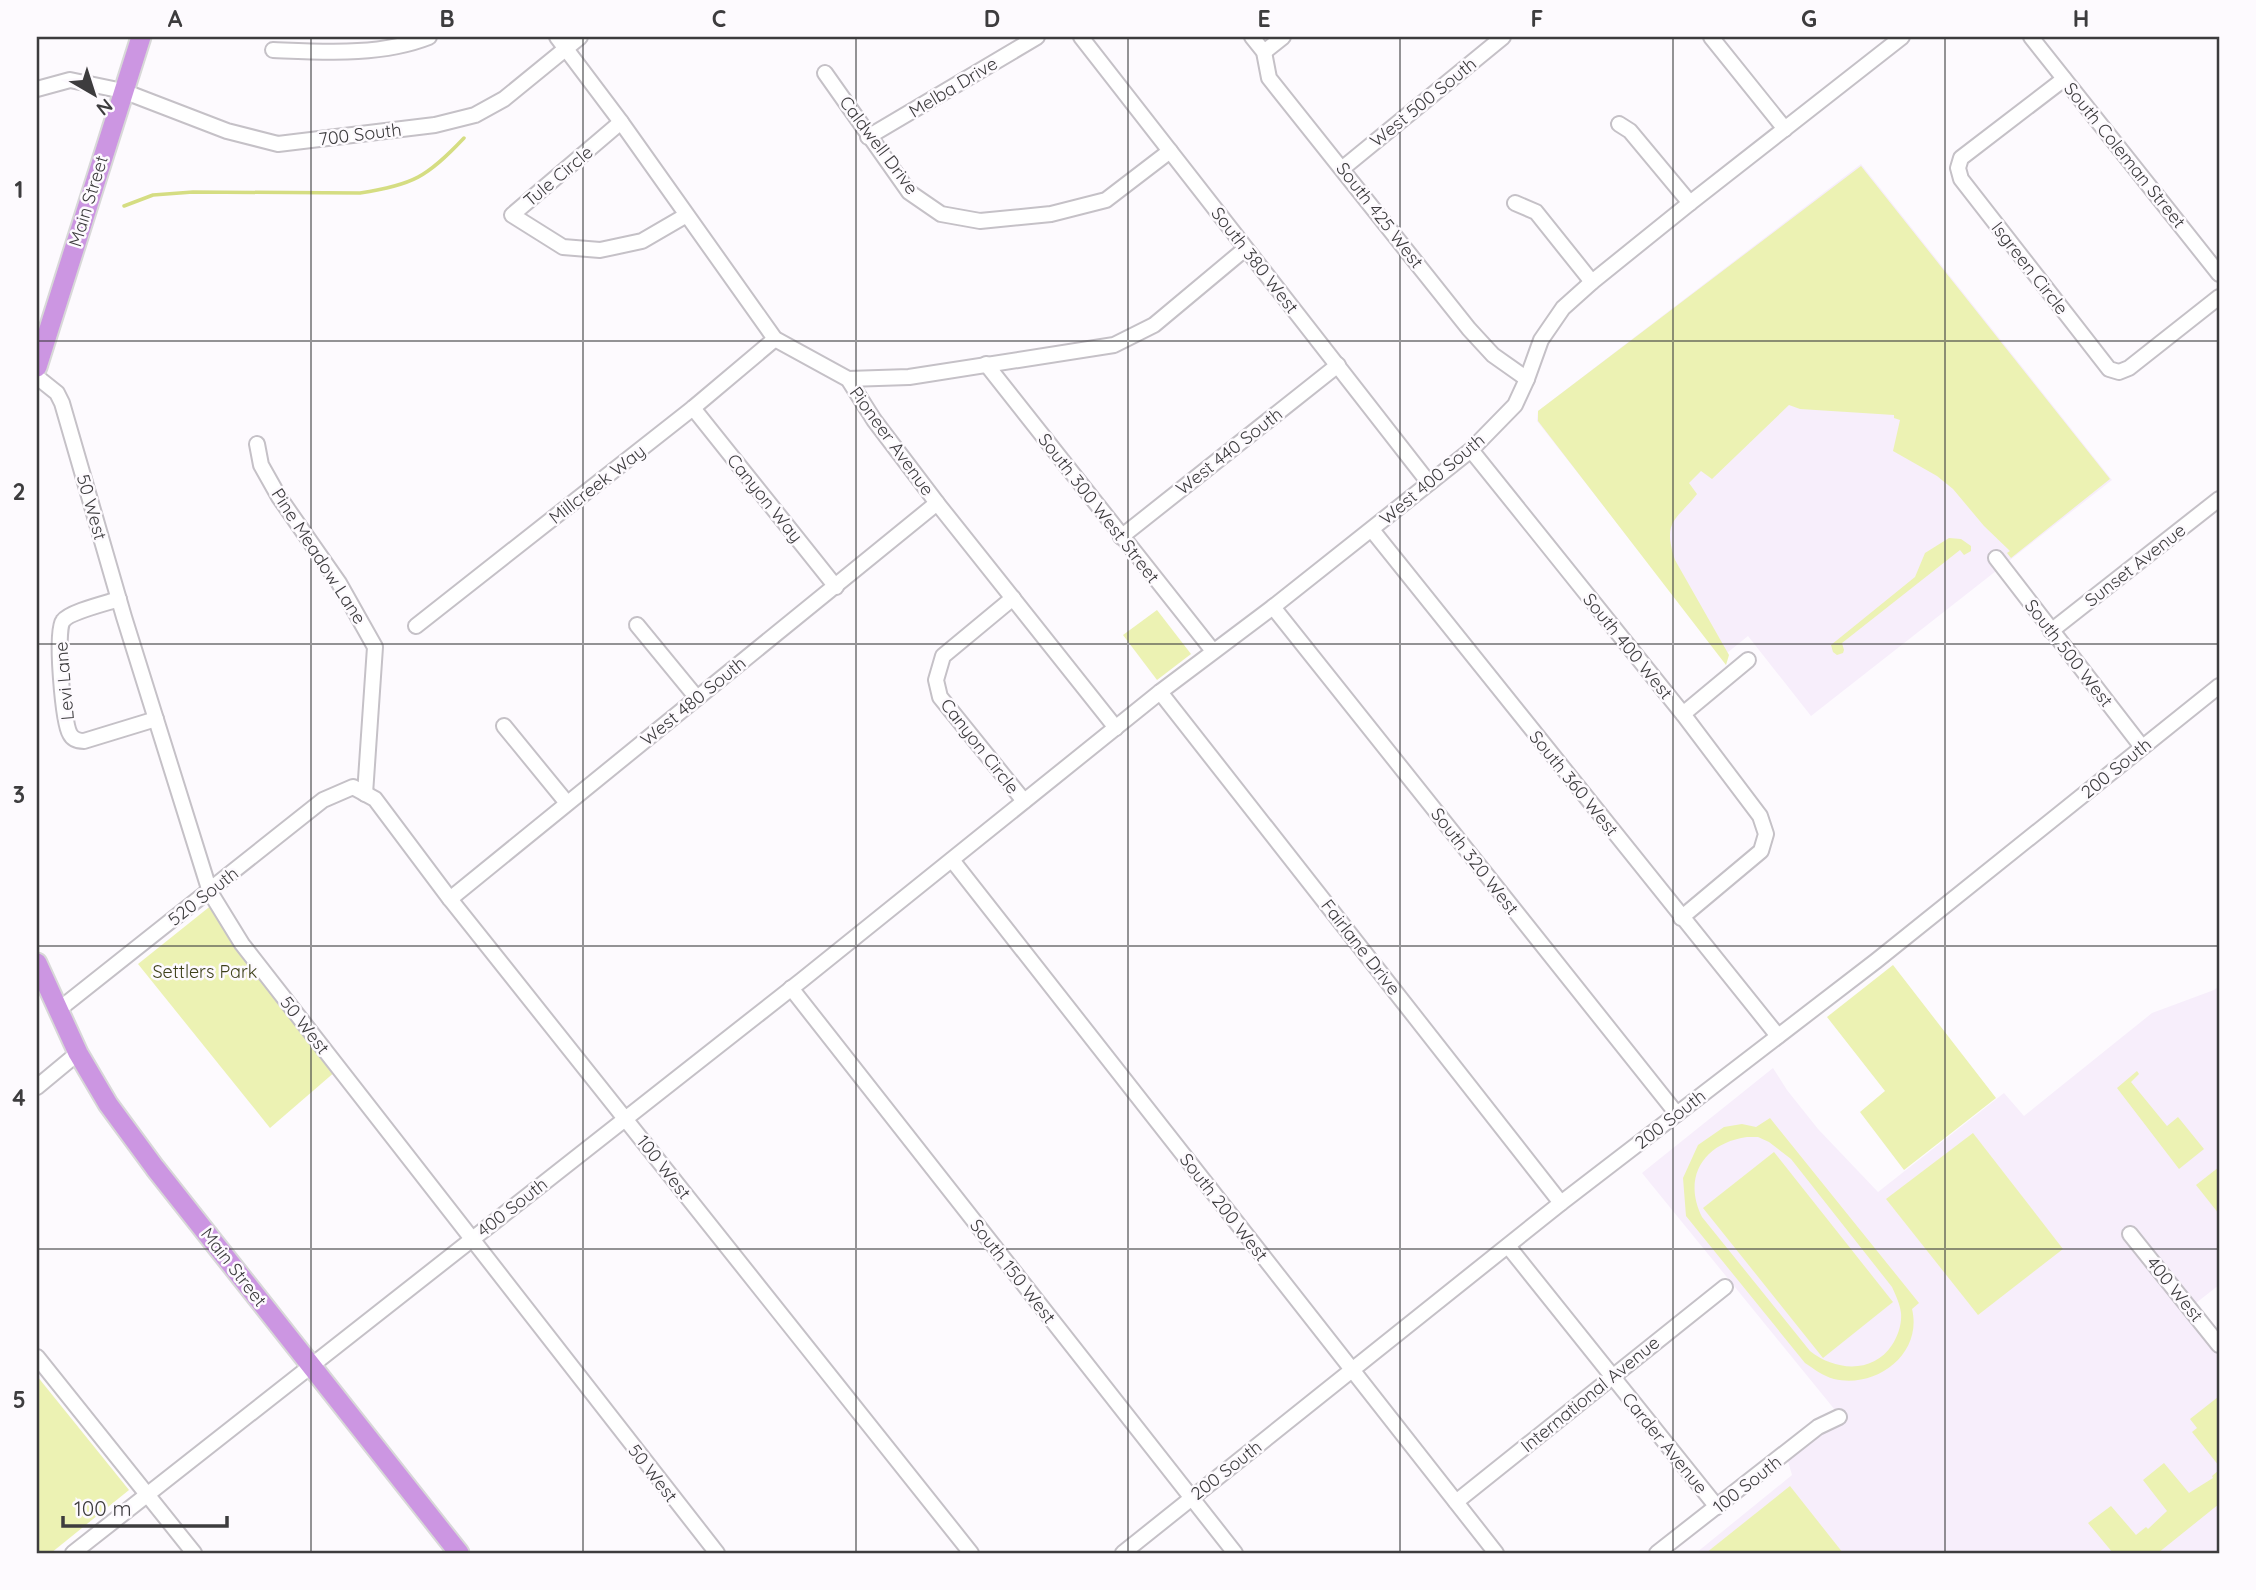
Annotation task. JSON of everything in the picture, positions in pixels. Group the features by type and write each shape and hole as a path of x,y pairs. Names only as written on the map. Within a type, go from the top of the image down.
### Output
{"highway":[{"name":"Main Street","path":"37,367 141,37"},
{"name":"Main Street","path":"37,963 78,1053 108,1104 459,1553"}],"street":[{"path":"272,50 337,52 410,44 429,37"},
{"name":"700 South","path":"37,89 70,80 123,90 228,131 278,144 435,125 475,115 504,99 562,42 580,37"},
{"name":"Melba Drive","path":"868,136 1037,37"},
{"name":"South 380 West","path":"1081,37 1429,483"},
{"name":"South 425 West","path":"1252,37 1264,52 1269,78 1469,329 1493,355 1527,379"},
{"path":"1264,52 1283,37"},
{"name":"West 500 South","path":"1343,168 1503,37"},
{"path":"1711,37 1784,129"},
{"name":"West 400 South","path":"952,860 1160,692 1372,530 1471,450 1514,405 1541,340 1563,309 1690,202 1902,37"},
{"name":"South Coleman Street","path":"2031,37 2219,274"},
{"name":"Pioneer Avenue","path":"562,42 775,339 848,379 874,420 937,503 1116,728"},
{"name":"Caldwell Drive","path":"825,74 909,192 941,214 980,221 1051,214 1106,200 1170,151"},
{"name":"Isgreen Circle","path":"2064,79 1961,159 1958,168 1961,178 2109,369 2119,372 2129,368 2219,297"},
{"name":"Tule Circle","path":"621,122 512,215 563,247 600,250 642,241 685,216"},
{"path":"1619,124 1630,131 1690,202"},
{"path":"1515,203 1536,212 1592,282"},
{"path":"848,379 909,377 1114,345 1154,325 1245,249"},
{"name":"Millcreek Way","path":"416,626 693,408 775,339"},
{"name":"South 300 West Street","path":"986,364 1213,651"},
{"name":"West 440 South","path":"1121,537 1338,365"},
{"name":"50 West","path":"37,377 57,393 62,403 209,892 243,944 717,1553"},
{"name":"Canyon Way","path":"693,408 836,587"},
{"name":"Pine Meadow Lane","path":"257,444 261,465 279,497 339,583 375,646 359,791"},
{"name":"South 400 West","path":"1471,450 1683,714 1760,816 1766,834 1761,850 1681,918"},
{"name":"Sunset Avenue","path":"2051,631 2219,499"},
{"name":"West 480 South","path":"450,900 937,503"},
{"name":"South 360 West","path":"1372,530 1777,1036"},
{"name":"South 500 West","path":"1996,558 2142,747"},
{"name":"Canyon Circle","path":"1013,598 943,656 936,680 940,697 1024,801"},
{"name":"Levi Lane","path":"119,599 63,620 60,634 60,674 70,735 84,741 156,719"},
{"name":"South 320 West","path":"1273,607 1676,1114"},
{"path":"637,625 697,698"},
{"path":"1683,714 1748,660"},
{"name":"200 South","path":"1123,1553 1561,1203 1875,961 2219,686"},
{"name":"Fairlane Drive","path":"1160,692 1561,1203"},
{"path":"504,726 567,803"},
{"name":"520 South","path":"57,1011 323,800 359,791"},
{"name":"100 West","path":"359,791 375,799 450,900 971,1553"},
{"name":"400 South","path":"73,1553 952,860"},
{"name":"South 200 West","path":"952,860 1496,1553"},
{"name":"South 150 West","path":"791,988 1235,1553"},
{"path":"37,1087 78,1053"},
{"name":"400 West","path":"2130,1234 2219,1345"},
{"name":"Carder Avenue","path":"1508,1247 1717,1507"},
{"name":"International Avenue","path":"1456,1502 1725,1287"},
{"path":"37,1357 194,1553"},
{"name":"100 South","path":"1657,1553 1818,1427 1839,1417"}],"shaded area":[{"path":"1861,164 2112,480 1811,716 1748,636 1722,657 1537,421 1538,411"},
{"path":"2219,986 2219,1285 2196,1303 2219,1332 2219,1553 1696,1553 1792,1475 1785,1451 1835,1410 1642,1173 1773,1068 1818,1129 1878,1192 2004,1093 2024,1116 2152,1013"}],"green space":[{"path":"1861,166 2110,479 2011,558 2007,553 2010,551 1984,526 1953,489 1937,476 1893,451 1900,420 1894,418 1894,415 1800,409 1789,405 1712,479 1701,471 1689,483 1697,494 1677,516 1671,529 1671,547 1675,560 1729,655 1726,665 1538,421 1538,411"},
{"path":"1949,538 1961,539 1971,546 1971,551 1964,555 1960,550 1842,643 1843,653 1837,655 1833,652 1831,645 1915,577 1925,553"},
{"path":"1157,610 1191,654 1157,680 1123,635"},
{"name":"Settlers Park","path":"213,904 336,1071 270,1128 138,964"},
{"path":"1893,965 1996,1098 1904,1170 1860,1112 1885,1091 1827,1017"},
{"path":"2137,1071 2139,1074 2131,1082 2167,1126 2178,1117 2204,1149 2179,1169 2117,1088"},
{"path":"1770,1118 1919,1303 1912,1309 1914,1325 1903,1354 1893,1365 1880,1373 1850,1381 1834,1379 1805,1363 1686,1216 1683,1178 1698,1145 1724,1127 1742,1124 1756,1127","holes":["1747,1137 1758,1137 1791,1159 1892,1287 1898,1300 1900,1326 1892,1345 1875,1361 1864,1365 1842,1366 1810,1351 1702,1217 1696,1202 1695,1188 1701,1164 1719,1146"]},
{"path":"1973,1133 2063,1249 1978,1315 1886,1199"},
{"path":"1774,1152 1893,1302 1823,1358 1703,1208"},
{"path":"2219,1167 2219,1214 2196,1185"},
{"path":"37,1376 129,1490 51,1553 37,1553"},
{"path":"2218,1397 2219,1466 2192,1432 2197,1428 2190,1419"},
{"path":"2164,1463 2189,1493 2213,1478 2219,1470 2219,1504 2158,1553 2113,1553 2088,1523 2111,1506 2136,1535 2146,1527 2148,1529 2167,1511 2143,1480"},
{"path":"1790,1486 1843,1553 1706,1553"}],"waterway":[{"path":"124,206 153,195 193,192 360,193 378,190 418,177 440,162 464,138"}]}
